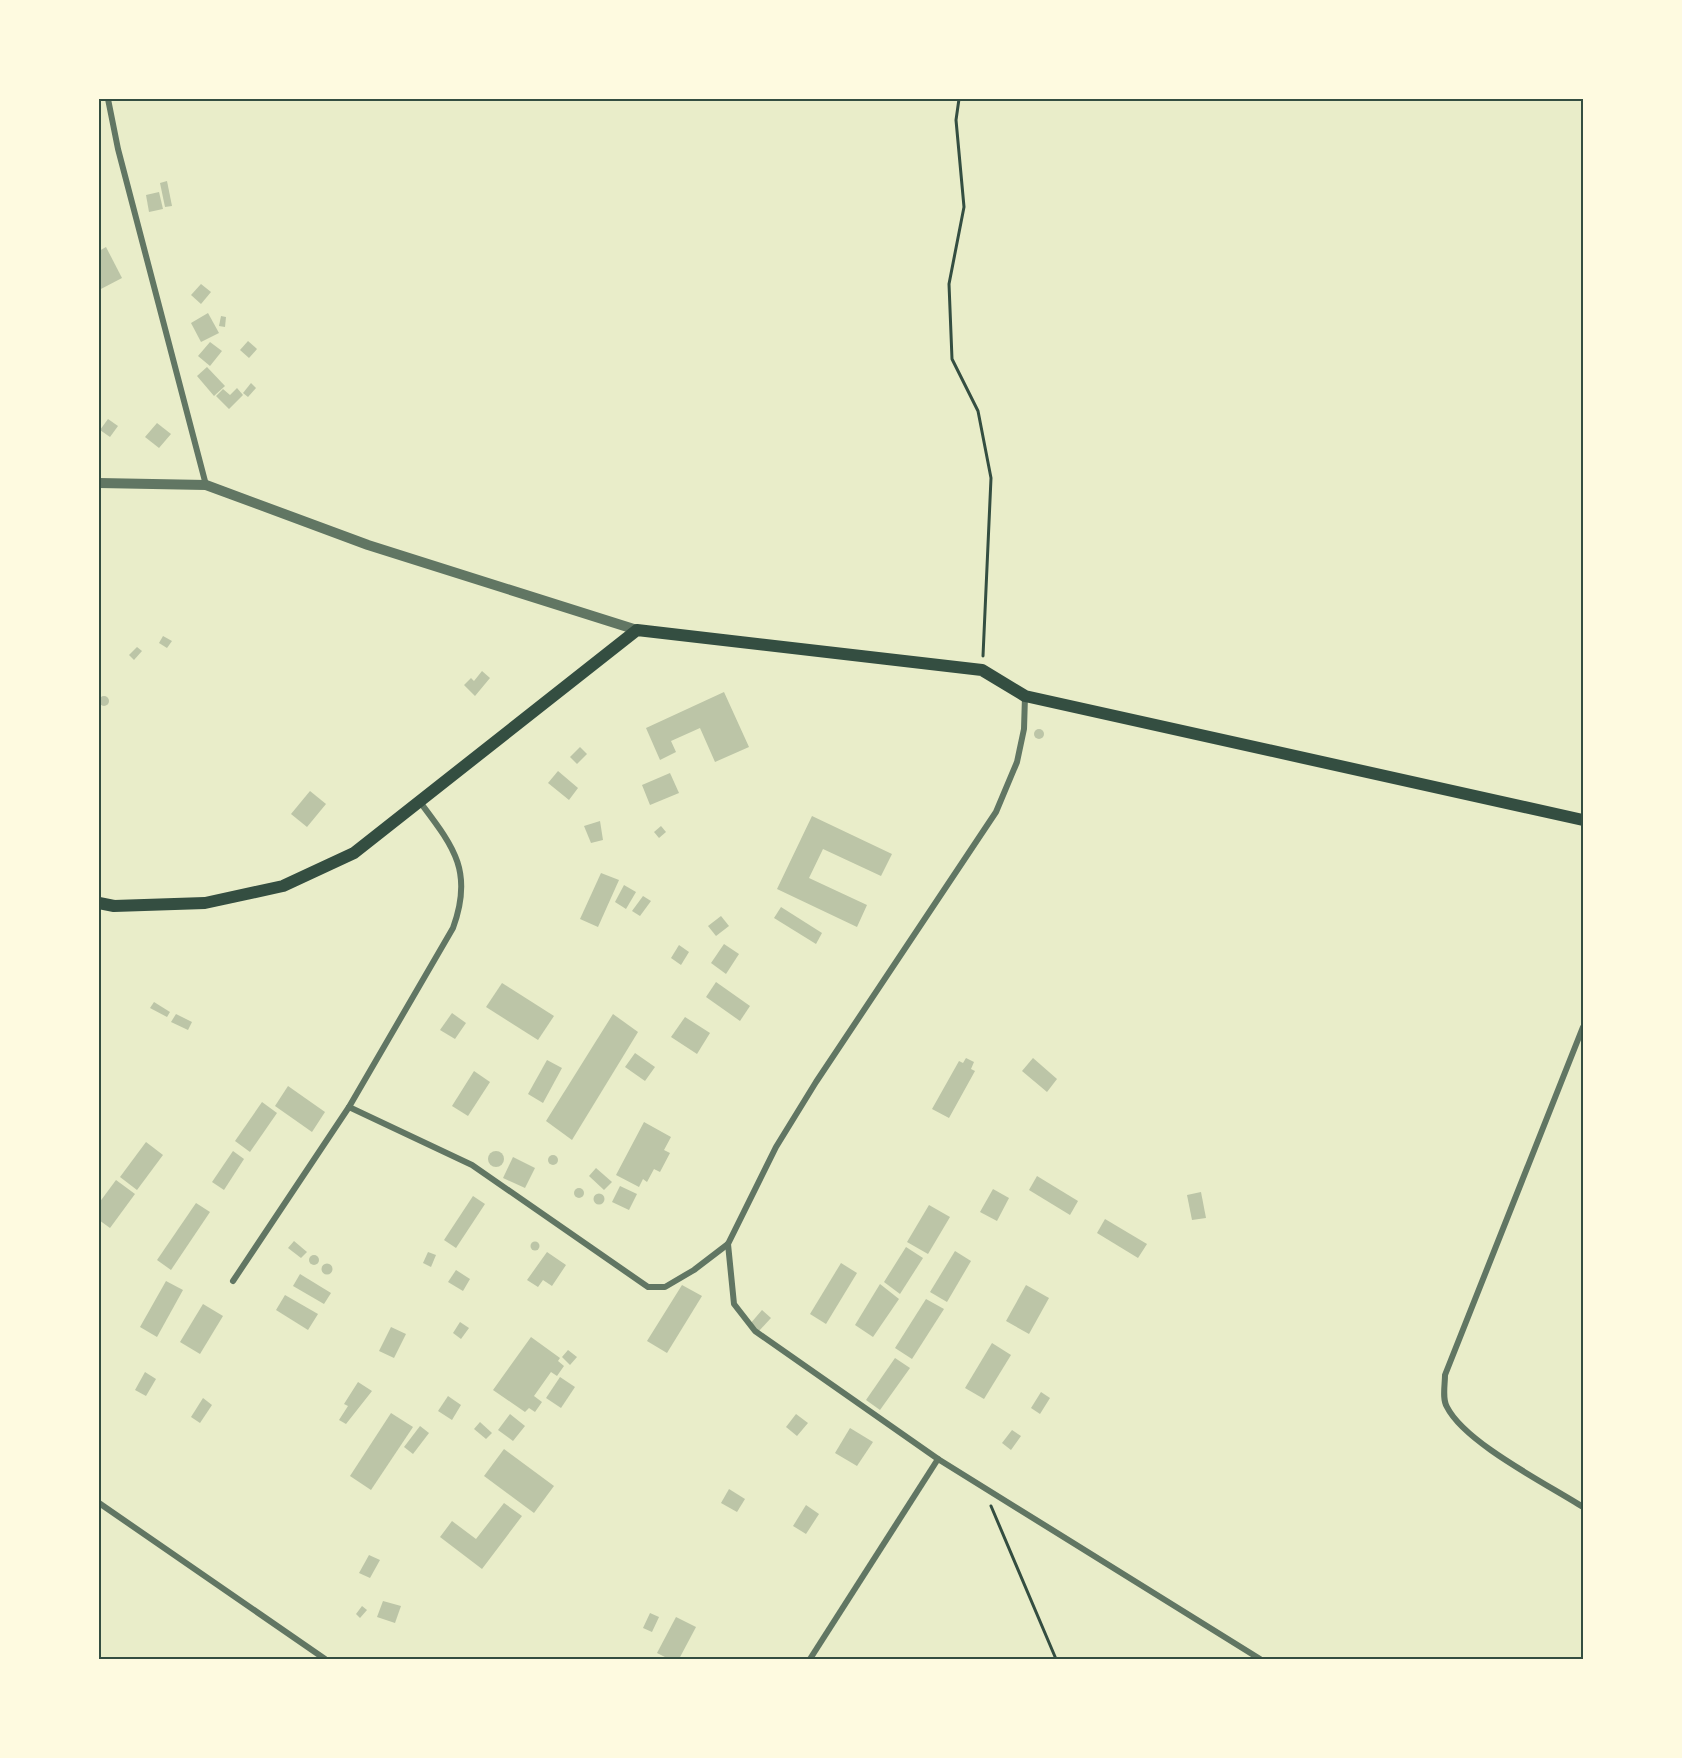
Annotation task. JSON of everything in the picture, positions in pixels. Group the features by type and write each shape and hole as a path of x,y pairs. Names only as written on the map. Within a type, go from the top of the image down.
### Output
{"main road":[{"path":"99,903 114,906 205,903 283,886 354,853 637,630 982,670 1025,696 1583,820"}],"street":[{"path":"108,99 117,149 206,485"},
{"path":"99,483 206,485 368,545 637,630"},
{"path":"349,1107 472,1165 648,1287 665,1287 694,1270 728,1244 776,1147 816,1082 996,812 1017,762 1024,729 1025,696"},
{"path":"233,1281 349,1107 453,928 459,912 461,869 453,848 420,801"},
{"path":"1583,1027 1445,1375 1445,1404 1458,1425 1583,1507"},
{"path":"728,1244 734,1304 755,1330 938,1459 1260,1659"},
{"path":"810,1659 938,1459"},
{"path":"99,1503 326,1659"}],"path":[{"path":"959,99 956,120 964,207 949,284 951,348 952,359 978,411 991,478 982,670"},
{"path":"982,1485 1056,1659"}],"building":[{"path":"167,181 172,206 165,207 160,183"},
{"path":"159,192 163,209 149,212 146,195"},
{"path":"106,247 122,278 99,290 99,251"},
{"path":"201,284 211,292 201,304 191,295"},
{"path":"208,313 219,333 201,342 191,323"},
{"path":"221,316 226,317 225,327 219,326"},
{"path":"248,341 257,349 249,358 240,350"},
{"path":"210,342 222,351 210,366 198,356"},
{"path":"207,367 225,386 214,396 197,376"},
{"path":"251,383 256,388 248,397 243,393"},
{"path":"237,388 243,395 229,409 216,396 223,389 230,395"},
{"path":"108,419 118,426 110,437 100,430"},
{"path":"157,423 171,434 159,448 145,437"},
{"path":"163,636 172,641 167,648 159,643"},
{"path":"137,647 142,651 134,660 129,655"},
{"path":"482,671 490,678 475,696 464,685 471,678 474,681"},
{"path":"724,692 749,747 715,762 700,728 671,741 676,752 660,760 646,728"},
{"path":"104,696 109,701 104,706 99,701"},
{"path":"1039,729 1044,734 1039,739 1034,734"},
{"path":"580,747 587,754 577,764 570,757"},
{"path":"558,771 578,788 569,800 548,783"},
{"path":"670,773 679,793 650,805 642,785"},
{"path":"310,791 326,804 307,827 291,814"},
{"path":"812,816 892,854 881,876 823,849 809,878 867,905 857,927 777,889"},
{"path":"600,821 603,840 591,843 584,826"},
{"path":"661,826 666,832 659,838 654,832"},
{"path":"601,873 619,880 598,927 580,919"},
{"path":"624,885 636,892 626,909 615,902"},
{"path":"643,896 651,901 640,916 632,911"},
{"path":"781,907 822,933 816,944 774,918"},
{"path":"721,916 729,926 716,936 708,926"},
{"path":"724,944 739,954 726,974 711,963"},
{"path":"679,945 689,952 681,965 671,958"},
{"path":"716,982 750,1006 740,1021 706,997"},
{"path":"502,983 554,1016 538,1040 486,1007"},
{"path":"154,1002 170,1012 167,1017 150,1008"},
{"path":"452,1013 466,1023 455,1039 440,1030"},
{"path":"176,1014 192,1022 188,1030 171,1022"},
{"path":"613,1014 638,1032 572,1140 546,1121"},
{"path":"685,1017 710,1033 697,1054 671,1037"},
{"path":"635,1053 655,1067 645,1081 625,1067"},
{"path":"966,1058 974,1062 971,1069 975,1071 949,1118 932,1109 959,1061 963,1063"},
{"path":"1033,1058 1057,1079 1047,1092 1022,1071"},
{"path":"547,1060 562,1068 543,1103 528,1094"},
{"path":"474,1071 490,1082 468,1116 452,1106"},
{"path":"288,1086 325,1112 312,1132 275,1106"},
{"path":"262,1102 277,1113 250,1152 235,1141"},
{"path":"644,1122 671,1137 664,1150 670,1153 660,1172 654,1169 647,1182 643,1179 639,1187 616,1175"},
{"path":"146,1142 163,1155 137,1190 120,1177"},
{"path":"233,1151 244,1159 224,1190 212,1182"},
{"path":"496,1151 502,1153 504,1159 502,1165 496,1167 490,1165 488,1159 490,1153"},
{"path":"553,1155 557,1156 557,1164 553,1165 549,1164 548,1160 549,1156"},
{"path":"513,1157 535,1168 525,1188 503,1178"},
{"path":"596,1168 612,1182 604,1190 589,1176"},
{"path":"1037,1176 1078,1201 1070,1215 1029,1190"},
{"path":"116,1180 135,1194 110,1228 99,1220 99,1203"},
{"path":"620,1186 637,1194 629,1210 612,1202"},
{"path":"579,1188 583,1189 583,1197 579,1198 575,1197 574,1193 575,1189"},
{"path":"993,1189 1009,1198 997,1221 980,1212"},
{"path":"1201,1192 1206,1218 1192,1220 1187,1195"},
{"path":"599,1194 603,1195 603,1203 599,1204 595,1203 594,1199 595,1195"},
{"path":"473,1196 485,1204 456,1248 444,1240"},
{"path":"196,1203 210,1212 171,1270 157,1260"},
{"path":"929,1205 950,1217 928,1254 907,1242"},
{"path":"1105,1219 1147,1244 1138,1258 1097,1233"},
{"path":"294,1241 307,1252 301,1258 288,1248"},
{"path":"535,1242 539,1246 535,1250 531,1246"},
{"path":"906,1247 923,1258 900,1294 884,1282"},
{"path":"955,1251 971,1261 947,1302 930,1292"},
{"path":"428,1252 436,1255 431,1267 423,1263"},
{"path":"547,1252 566,1265 552,1286 543,1280 538,1287 527,1280"},
{"path":"314,1255 318,1256 318,1264 314,1265 310,1264 309,1260 310,1256"},
{"path":"327,1263 333,1269 327,1275 321,1269"},
{"path":"841,1263 857,1273 826,1324 810,1314"},
{"path":"456,1270 470,1279 463,1291 448,1282"},
{"path":"300,1274 331,1293 324,1304 293,1286"},
{"path":"166,1281 183,1290 157,1337 140,1327"},
{"path":"880,1284 899,1299 873,1337 855,1325"},
{"path":"682,1285 702,1296 667,1353 647,1341"},
{"path":"1026,1285 1049,1298 1029,1334 1006,1321"},
{"path":"285,1295 318,1314 308,1330 276,1310"},
{"path":"926,1299 944,1309 912,1359 895,1348"},
{"path":"203,1304 223,1316 200,1354 180,1342"},
{"path":"762,1310 771,1318 759,1331 750,1324"},
{"path":"460,1322 469,1328 461,1339 453,1333"},
{"path":"391,1327 406,1334 394,1358 379,1351"},
{"path":"531,1337 560,1358 558,1361 564,1366 557,1376 551,1372 534,1396 542,1402 535,1412 529,1408 525,1412 493,1390"},
{"path":"992,1343 1011,1355 984,1399 965,1388"},
{"path":"568,1350 577,1357 570,1365 562,1357"},
{"path":"895,1358 910,1368 880,1410 866,1400"},
{"path":"145,1372 156,1379 146,1396 135,1390"},
{"path":"560,1377 575,1387 561,1408 546,1398"},
{"path":"358,1382 372,1391 346,1424 339,1420 348,1406 344,1404"},
{"path":"1041,1392 1050,1398 1040,1414 1031,1408"},
{"path":"448,1396 461,1405 452,1420 438,1411"},
{"path":"203,1398 212,1405 200,1423 191,1417"},
{"path":"391,1413 413,1427 371,1490 350,1476"},
{"path":"510,1414 525,1426 513,1441 498,1430"},
{"path":"796,1414 808,1423 797,1436 786,1427"},
{"path":"480,1422 492,1433 486,1439 474,1429"},
{"path":"420,1426 429,1433 413,1454 404,1447"},
{"path":"850,1428 873,1442 857,1466 835,1453"},
{"path":"1012,1430 1021,1436 1011,1450 1002,1443"},
{"path":"504,1449 554,1486 534,1513 484,1476"},
{"path":"729,1489 745,1499 737,1512 721,1503"},
{"path":"504,1503 522,1516 482,1569 440,1537 452,1521 476,1539"},
{"path":"806,1505 819,1514 806,1534 793,1526"},
{"path":"369,1555 380,1560 370,1578 359,1573"},
{"path":"383,1601 401,1606 395,1623 377,1617"},
{"path":"362,1606 367,1610 360,1618 356,1614"},
{"path":"650,1613 659,1617 652,1632 643,1628"},
{"path":"676,1617 696,1627 679,1659 669,1659 657,1653"}]}
